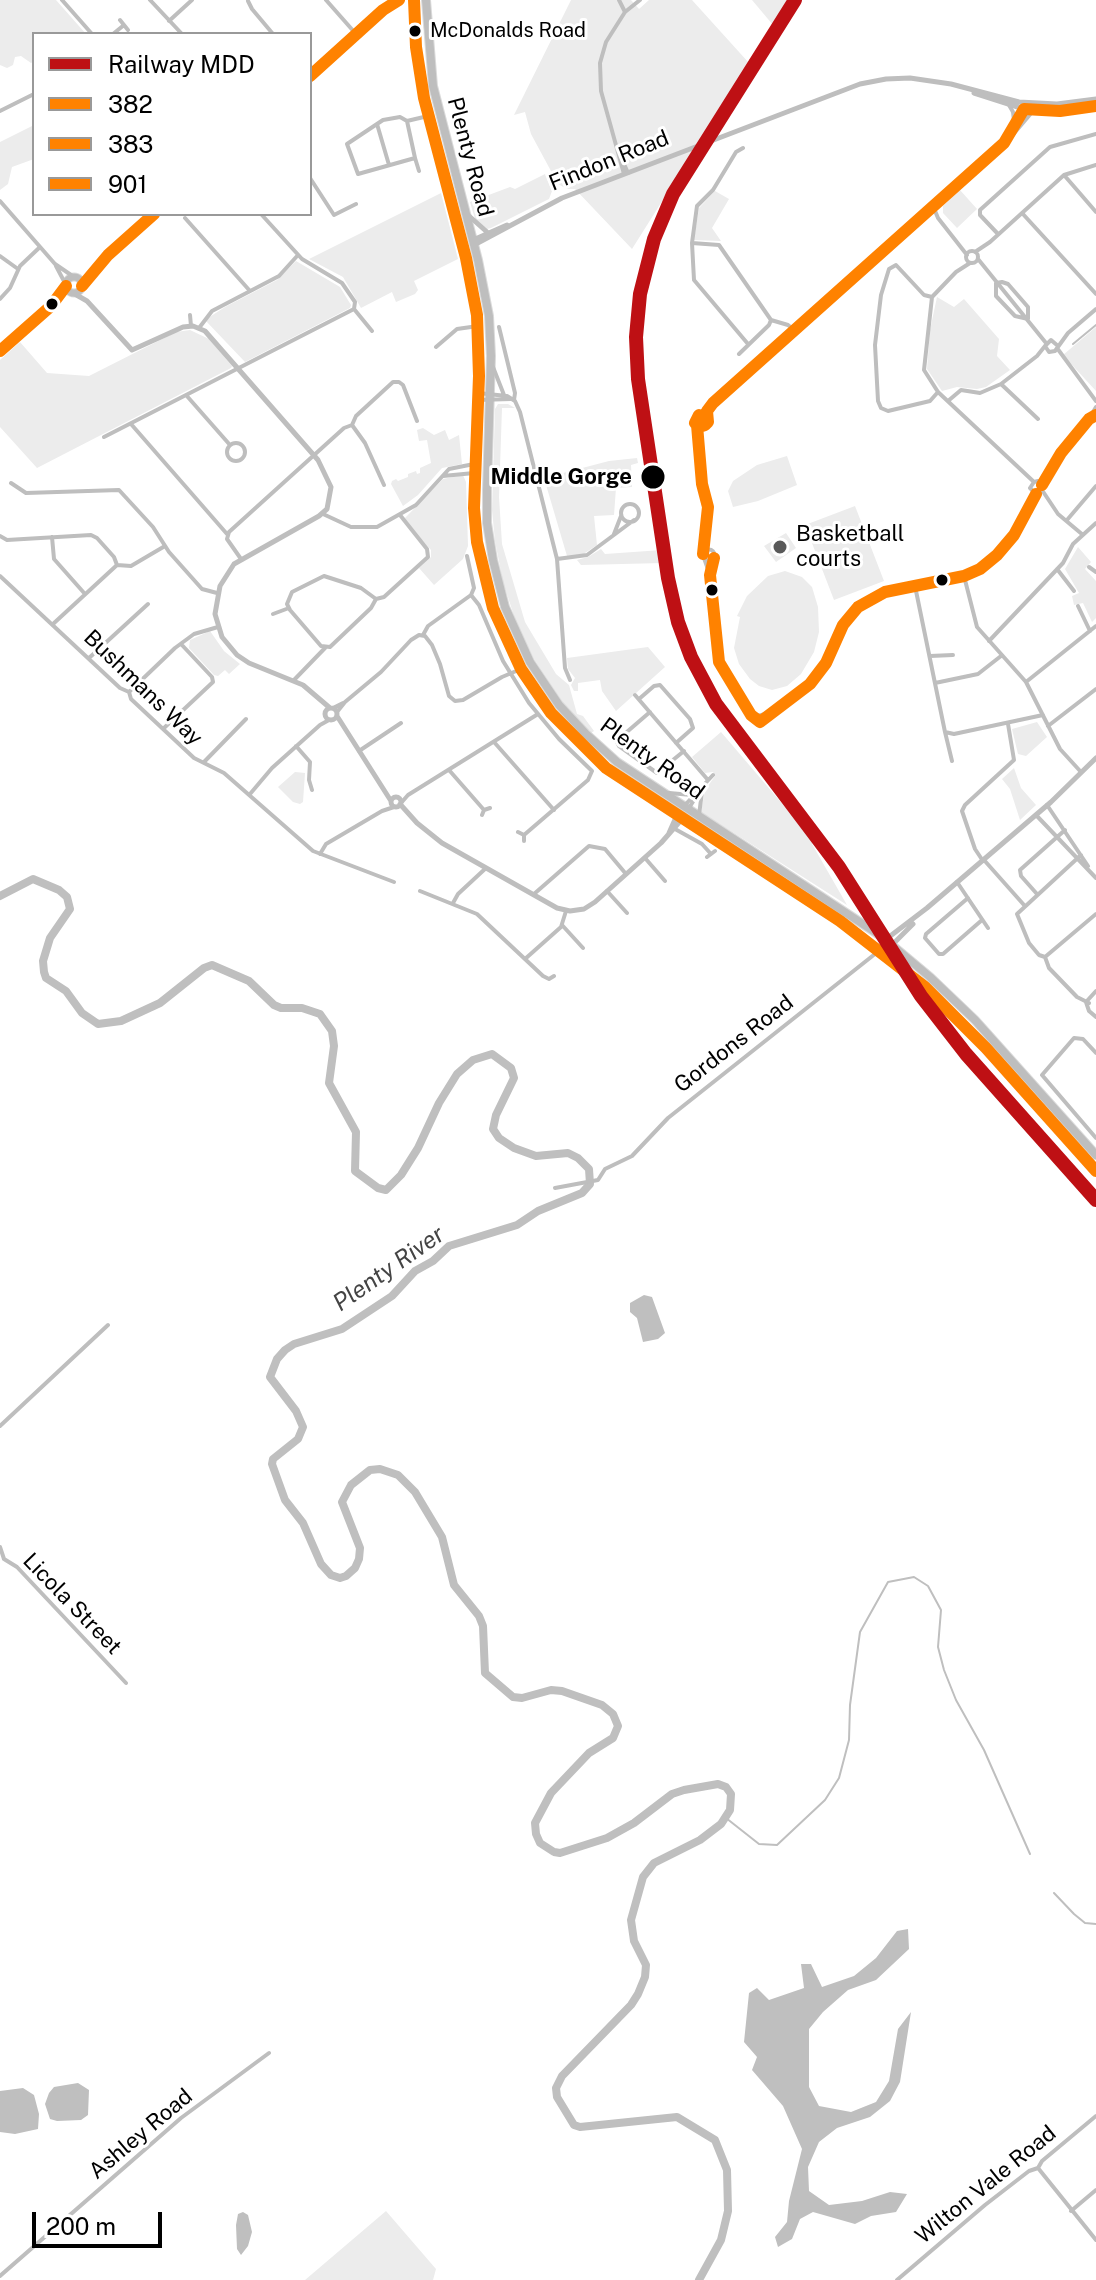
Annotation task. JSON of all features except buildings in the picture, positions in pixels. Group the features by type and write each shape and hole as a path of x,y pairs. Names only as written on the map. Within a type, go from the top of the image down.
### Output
{"highway":[{"name":"Plenty Road","path":"414,0 419,73 463,246 478,326 474,508 480,559 493,608 519,666 551,713 614,774 880,950 962,1022 1096,1171"},
{"name":"Plenty Road","path":"426,0 433,86 488,308 491,360 487,523 505,607 530,662 559,705 617,762 901,952 975,1020 1096,1155"},
{"name":"Findon Road","path":"463,246 474,242"},
{"path":"474,469 482,469 488,458"},
{"path":"680,817 687,807"},
{"name":"Gordons Road","path":"880,950 889,942"}],"main road":[{"path":"312,73 393,0"},
{"path":"383,10 399,0"},
{"path":"69,289 77,292 108,255 152,216"},
{"path":"69,289 68,280 108,255"},
{"path":"74,277 81,281 82,286"},
{"path":"0,351 69,289"}],"street":[{"path":"62,0 90,32"},
{"path":"150,0 179,32"},
{"path":"169,21 192,0"},
{"path":"326,0 356,35"},
{"path":"619,0 625,12"},
{"path":"626,173 601,91 600,76 606,42 625,12 640,0"},
{"path":"248,1 271,32"},
{"path":"115,32 124,25"},
{"name":"Findon Road","path":"474,242 562,198 876,80 896,78 951,84 1036,107 1074,110 1096,106"},
{"name":"Findon Road","path":"951,84 1025,111 1096,99"},
{"path":"0,111 32,95"},
{"path":"1019,102 1025,111 1004,143 695,420 706,528 704,556 710,575 719,662 755,715 759,719 805,690 820,672 843,625 858,607 885,592 964,576 988,563 1007,544 1036,488 1096,407"},
{"path":"1004,143 1014,121 1009,105"},
{"path":"415,158 358,174 347,144 377,124 400,117 407,121 428,116"},
{"path":"407,121 419,171"},
{"path":"377,124 389,165"},
{"path":"998,234 980,215 980,210 1050,147 1096,134"},
{"path":"743,148 736,152 713,190 697,206 692,243 694,280 748,344"},
{"path":"1083,535 1058,514 1023,474 938,392 924,370 932,297 1064,175 1096,165"},
{"path":"1064,175 1096,212"},
{"path":"312,181 334,215 356,204"},
{"path":"0,201 55,264 69,289 87,301 131,348 180,328 200,328 315,455 331,487 330,501 324,513 243,558 227,573 217,593 215,614 218,627 229,647 243,659 306,687 344,727 385,792 409,815 442,843 565,911 587,908 645,858 669,834 680,817"},
{"path":"933,206 938,218 1065,361 1096,401"},
{"path":"466,212 487,232"},
{"path":"925,213 938,218"},
{"path":"1022,213 1096,294"},
{"path":"263,216 298,255 342,283 355,302 354,309 372,331"},
{"path":"185,218 250,291"},
{"name":"Findon Road","path":"474,242 487,232 512,224"},
{"path":"692,243 719,245 771,320 794,330"},
{"path":"0,299 10,288 18,269 40,247"},
{"path":"200,328 208,315 279,276 298,255"},
{"path":"0,256 18,269"},
{"path":"55,264 74,277"},
{"path":"932,297 924,295 896,265 889,269 881,295 875,345 878,401 881,408 888,411 930,401 938,392"},
{"path":"82,286 87,301"},
{"path":"104,437 354,309"},
{"path":"948,401 961,390 980,393 1001,384 1096,309"},
{"path":"190,315 191,326"},
{"path":"739,354 771,320"},
{"path":"436,347 457,329 478,326"},
{"path":"499,327 515,393 512,399"},
{"path":"491,360 504,395"},
{"path":"228,533 346,427 352,425 356,416 396,381 403,385 417,421"},
{"path":"1001,384 1038,419"},
{"path":"1089,389 1096,394"},
{"path":"188,395 230,445"},
{"path":"490,397 504,395 512,399 520,412 557,559 565,668 570,680"},
{"path":"478,397 512,399"},
{"path":"698,442 707,411 713,403"},
{"path":"698,415 703,414 707,418"},
{"path":"1089,419 1096,415"},
{"path":"132,423 228,533 228,542 243,558"},
{"path":"352,425 365,443 384,485"},
{"path":"697,425 705,426"},
{"path":"237,443 242,446 245,450 243,458 236,461 231,459 227,453 230,445 237,443"},
{"path":"324,513 337,522 358,529 371,528 419,503 449,469 474,469"},
{"path":"441,476 474,469"},
{"path":"11,483 25,493 118,489 155,529 165,546 202,589 217,593"},
{"path":"702,484 708,507 706,528"},
{"path":"1067,520 1096,486"},
{"path":"557,559 587,555 634,520 638,513 633,505 624,506 620,522 612,535"},
{"path":"621,514 626,521 634,520"},
{"path":"295,681 324,647 336,640 371,608 376,599 384,597 428,555 427,549 400,515"},
{"path":"989,641 1057,569 1073,544 1096,523"},
{"path":"0,536 6,540 95,536 115,558 117,565"},
{"path":"706,536 714,558 710,575"},
{"path":"52,537 54,559 85,594"},
{"path":"53,624 117,565 131,566 165,546"},
{"path":"704,556 707,550 713,551"},
{"path":"250,794 267,772 373,678 413,638 423,635 428,626 471,595 474,588 467,556"},
{"path":"704,556 709,561 714,558"},
{"path":"1089,567 1096,572"},
{"path":"1057,569 1074,591"},
{"name":"Bushmans Way","path":"0,576 120,688 129,692 131,699 195,759 224,773 313,851 394,882"},
{"path":"324,647 289,608 287,600 292,592 324,576 361,588 376,599"},
{"path":"964,576 977,627 1026,682 1060,749 1081,772"},
{"path":"915,586 952,761"},
{"path":"471,595 510,672 538,714 592,771 588,780 524,838 518,832"},
{"path":"89,658 148,604"},
{"path":"1078,606 1090,631"},
{"path":"273,614 289,608"},
{"path":"1026,682 1096,626"},
{"path":"129,692 181,644 198,632 218,627"},
{"path":"423,635 436,653 453,701 463,700 519,666"},
{"path":"163,729 213,681 181,644"},
{"path":"930,656 953,655"},
{"path":"935,683 978,674 1002,655"},
{"path":"676,743 693,728 690,719 660,685 656,685 637,697 676,743 684,751 708,780"},
{"path":"1048,726 1096,689"},
{"path":"650,712 621,737 618,745 657,773 684,751"},
{"path":"320,854 326,844 538,714"},
{"path":"947,733 1043,715"},
{"path":"204,762 246,719"},
{"path":"359,751 401,723"},
{"path":"1008,724 1014,760 962,811 975,849 1024,905"},
{"path":"494,742 554,810"},
{"path":"296,746 310,762 312,790"},
{"name":"Gordons Road","path":"889,942 1036,815 1096,758"},
{"path":"449,770 485,811"},
{"path":"687,807 713,775"},
{"path":"663,792 685,796 702,788"},
{"path":"699,815 702,788"},
{"path":"687,807 693,794"},
{"path":"1047,805 1079,857"},
{"path":"1036,815 1096,878"},
{"name":"Plenty Road","path":"673,828 702,844 711,854"},
{"path":"1037,894 1021,876 1020,870 1065,830"},
{"path":"535,895 540,887 589,846 605,849 627,873"},
{"path":"1079,857 1017,913 1036,953 1045,957 1049,968 1077,997 1087,1002"},
{"path":"645,858 665,881"},
{"path":"453,904 458,894 486,868"},
{"path":"957,882 988,928"},
{"path":"420,891 477,914 544,977 549,979 554,976"},
{"path":"607,891 627,913"},
{"path":"968,898 925,938 939,954 943,954 982,920"},
{"path":"901,952 904,937 926,910"},
{"path":"525,959 562,924 565,911"},
{"path":"1045,957 1096,914"},
{"path":"562,924 583,948"},
{"name":"Gordons Road","path":"555,1188 598,1180 605,1169 632,1156 668,1118 880,950"},
{"path":"1087,1002 1096,992"},
{"path":"1087,1002 1089,1011 1096,1016"},
{"path":"1096,1053 1083,1039 1074,1038 1042,1075 1096,1138"},
{"path":"0,1426 108,1325"},
{"name":"Licola Street","path":"0,1547 4,1559 17,1567 126,1683"},
{"path":"0,1565 4,1559"},
{"name":"Ashley Road","path":"0,2276 181,2118 269,2053"},
{"name":"Wilton Vale Road","path":"897,2280 985,2205 1029,2171 1038,2168 1040,2162 1096,2116"},
{"path":"1038,2168 1096,2240"},
{"path":"1071,2211 1096,2190"}],"shaded area":[{"path":"0,0 56,0 84,32 32,32 32,62 21,56 15,57 13,65 7,68 0,65"},
{"path":"571,0 631,0 639,9 649,0 692,0 749,63 632,249 575,189 558,184 531,134 525,112 514,115"},
{"path":"752,0 788,0 773,25"},
{"path":"32,126 32,160 12,167 8,184 0,190 0,142"},
{"path":"545,174 552,191 549,199 491,228 487,229 475,219 470,202 510,187 515,189"},
{"path":"960,190 977,209 957,228 943,213 943,206"},
{"path":"715,191 729,199 712,228 721,241 694,240 699,208"},
{"path":"441,193 458,259 414,281 418,290 415,294 396,302 392,292 361,308 343,277 309,259"},
{"path":"296,261 340,287 350,308 245,362 205,320 277,280"},
{"path":"937,297 954,307 964,299 999,339 997,356 1010,370 986,387 957,387 942,391 927,369"},
{"path":"1096,327 1096,391 1063,355"},
{"path":"190,330 209,339 231,368 37,468 0,427 0,360 20,342 47,373 89,376 176,332"},
{"path":"498,404 515,408 502,408 499,497 502,544 525,622 556,674 569,685 577,714 583,716 594,731 591,733 564,704 534,659 516,622 503,582 492,510 495,409"},
{"path":"423,428 434,435 445,430 449,440 459,435 462,464 442,468 418,495 403,506 391,484 396,479 408,477 408,474 420,473 420,468 431,463 427,440 419,441 417,430"},
{"path":"787,456 797,485 758,501 733,507 728,491 733,481 757,465"},
{"path":"637,458 638,463 631,465 632,487 616,488 614,515 594,516 597,545 582,555 567,556 544,478 609,461"},
{"path":"463,475 466,482 468,546 463,559 434,585 419,568 431,557 431,550 405,518 443,479"},
{"path":"855,506 884,581 834,600 805,525"},
{"name":"Basketball courts","path":"786,533 796,548 776,562 764,546"},
{"path":"1078,547 1091,562 1085,569 1096,581 1096,618 1092,622 1083,603 1074,605 1072,596 1079,593 1065,569"},
{"path":"601,549 605,554 662,550 663,563 581,565 577,560"},
{"path":"785,571 802,577 812,587 818,607 819,632 814,652 801,674 787,686 772,690 750,679 739,664 734,648 740,617 737,616 747,596 768,576"},
{"path":"210,631 224,651 240,664 229,674 225,670 218,676 214,675 189,648 190,640"},
{"path":"648,647 665,667 616,711 602,691 600,680 578,683 578,691 574,691 571,685 575,678 568,669 567,658"},
{"path":"1037,722 1047,737 1026,756 1018,754 1012,729"},
{"path":"721,732 814,841 812,844 847,905 701,812 705,790 715,776 713,772 705,773 692,757"},
{"path":"1014,768 1021,788 1036,805 1020,820 1010,789 1002,779"},
{"path":"295,772 305,773 303,802 300,804 293,802 278,787"},
{"path":"644,1295 652,1297 665,1333 658,1339 643,1342 637,1318 630,1312 630,1303"},
{"path":"908,1929 909,1949 876,1980 848,1990 809,2029 809,2087 819,2106 851,2112 876,2102 889,2081 898,2029 911,2012 900,2082 890,2101 870,2117 837,2128 819,2142 808,2167 809,2191 829,2205 862,2201 890,2192 907,2194 896,2212 871,2216 855,2224 813,2212 800,2219 792,2239 778,2247 775,2237 787,2222 802,2149 783,2106 752,2070 757,2057 744,2042 749,1993 757,1988 769,2000 804,1988 801,1964 811,1964 822,1987 854,1976 876,1958 897,1931"},
{"path":"78,2083 89,2090 88,2115 81,2120 50,2119 45,2104 49,2093 54,2087"},
{"path":"23,2088 34,2095 39,2114 38,2129 15,2134 0,2132 0,2091"},
{"path":"386,2211 436,2269 433,2280 305,2280"},
{"path":"243,2212 248,2215 252,2232 248,2246 241,2255 237,2249 236,2225 238,2214"}],"waterway":[{"path":"1073,344 1096,325"},
{"name":"Plenty River","path":"0,896 33,879 59,890 67,897 70,909 50,938 43,961 44,972 46,978 66,991 82,1013 98,1024 121,1021 160,1003 212,965 249,981 274,1005 302,1008 320,1014 332,1031 334,1046 329,1083 356,1132 355,1171 378,1188 386,1190 401,1175 457,1074 473,1060 492,1054 511,1068 514,1078 496,1115 493,1129 499,1138 514,1148 536,1156 568,1153 589,1169 590,1184 582,1193 538,1211 517,1225 449,1246 433,1261 415,1271 392,1296 342,1329 294,1344 285,1350 277,1359 270,1377 296,1411 303,1427 298,1439 273,1459 272,1464 285,1500 303,1523 321,1564 331,1575 340,1578 355,1568 359,1559 360,1548 342,1502 351,1485 370,1470 380,1469 398,1475 415,1492 442,1537 454,1585 479,1616 483,1626 485,1673 513,1697 562,1691 602,1705 613,1714 618,1726 613,1738 589,1753 551,1793 535,1823 540,1843 560,1853 607,1838 634,1823 672,1794 684,1790 718,1784 726,1787 731,1794 730,1810 721,1824 700,1840 654,1863 643,1877 631,1920 634,1941 646,1965 638,1994 562,2076 556,2088 557,2097 574,2125 580,2127 677,2117 715,2140 727,2170 728,2211 721,2240 699,2280"},
{"path":"726,1818 759,1844 777,1845 825,1800 839,1778 849,1740 850,1705 860,1632 888,1582 914,1577 928,1586 941,1610 938,1647 944,1670 1030,1854"},
{"path":"1054,1893 1085,1923 1096,1924"}],"rail line":[{"name":"MDD","path":"795,0 673,194 654,239 640,294 636,337 638,379 668,578 678,622 691,657 716,704 839,867 921,996 966,1054 1096,1200"}],"transit line":[{"name":"901","path":"312,74 383,10 399,0"},
{"name":"382","path":"414,0 416,47 424,98 466,258 477,315 479,376 474,508 477,542 493,608 521,669 551,713 606,768 840,921 925,987 986,1048 1096,1171"},
{"name":"383","path":"1024,109 1060,111 1096,106"},
{"name":"383","path":"707,418 699,415 695,423 699,427 705,425 708,422 707,411 713,403 1004,143 1024,109"},
{"name":"901","path":"82,286 108,255 152,216"},
{"name":"901","path":"0,351 51,306 66,286"},
{"name":"383","path":"1042,485 1061,453 1089,419 1096,415"},
{"name":"383","path":"697,425 702,484 708,507 703,554"},
{"name":"383","path":"714,558 710,575 719,662 751,715 760,722 810,684 826,663 843,625 858,607 885,592 964,576 980,569 1014,535 1036,494"}],"place":[{"name":"McDonalds Road","path":"415,31"},
{"name":"Middle Gorge","path":"653,477"},
{"name":"Basketball courts","path":"780,547"}]}
